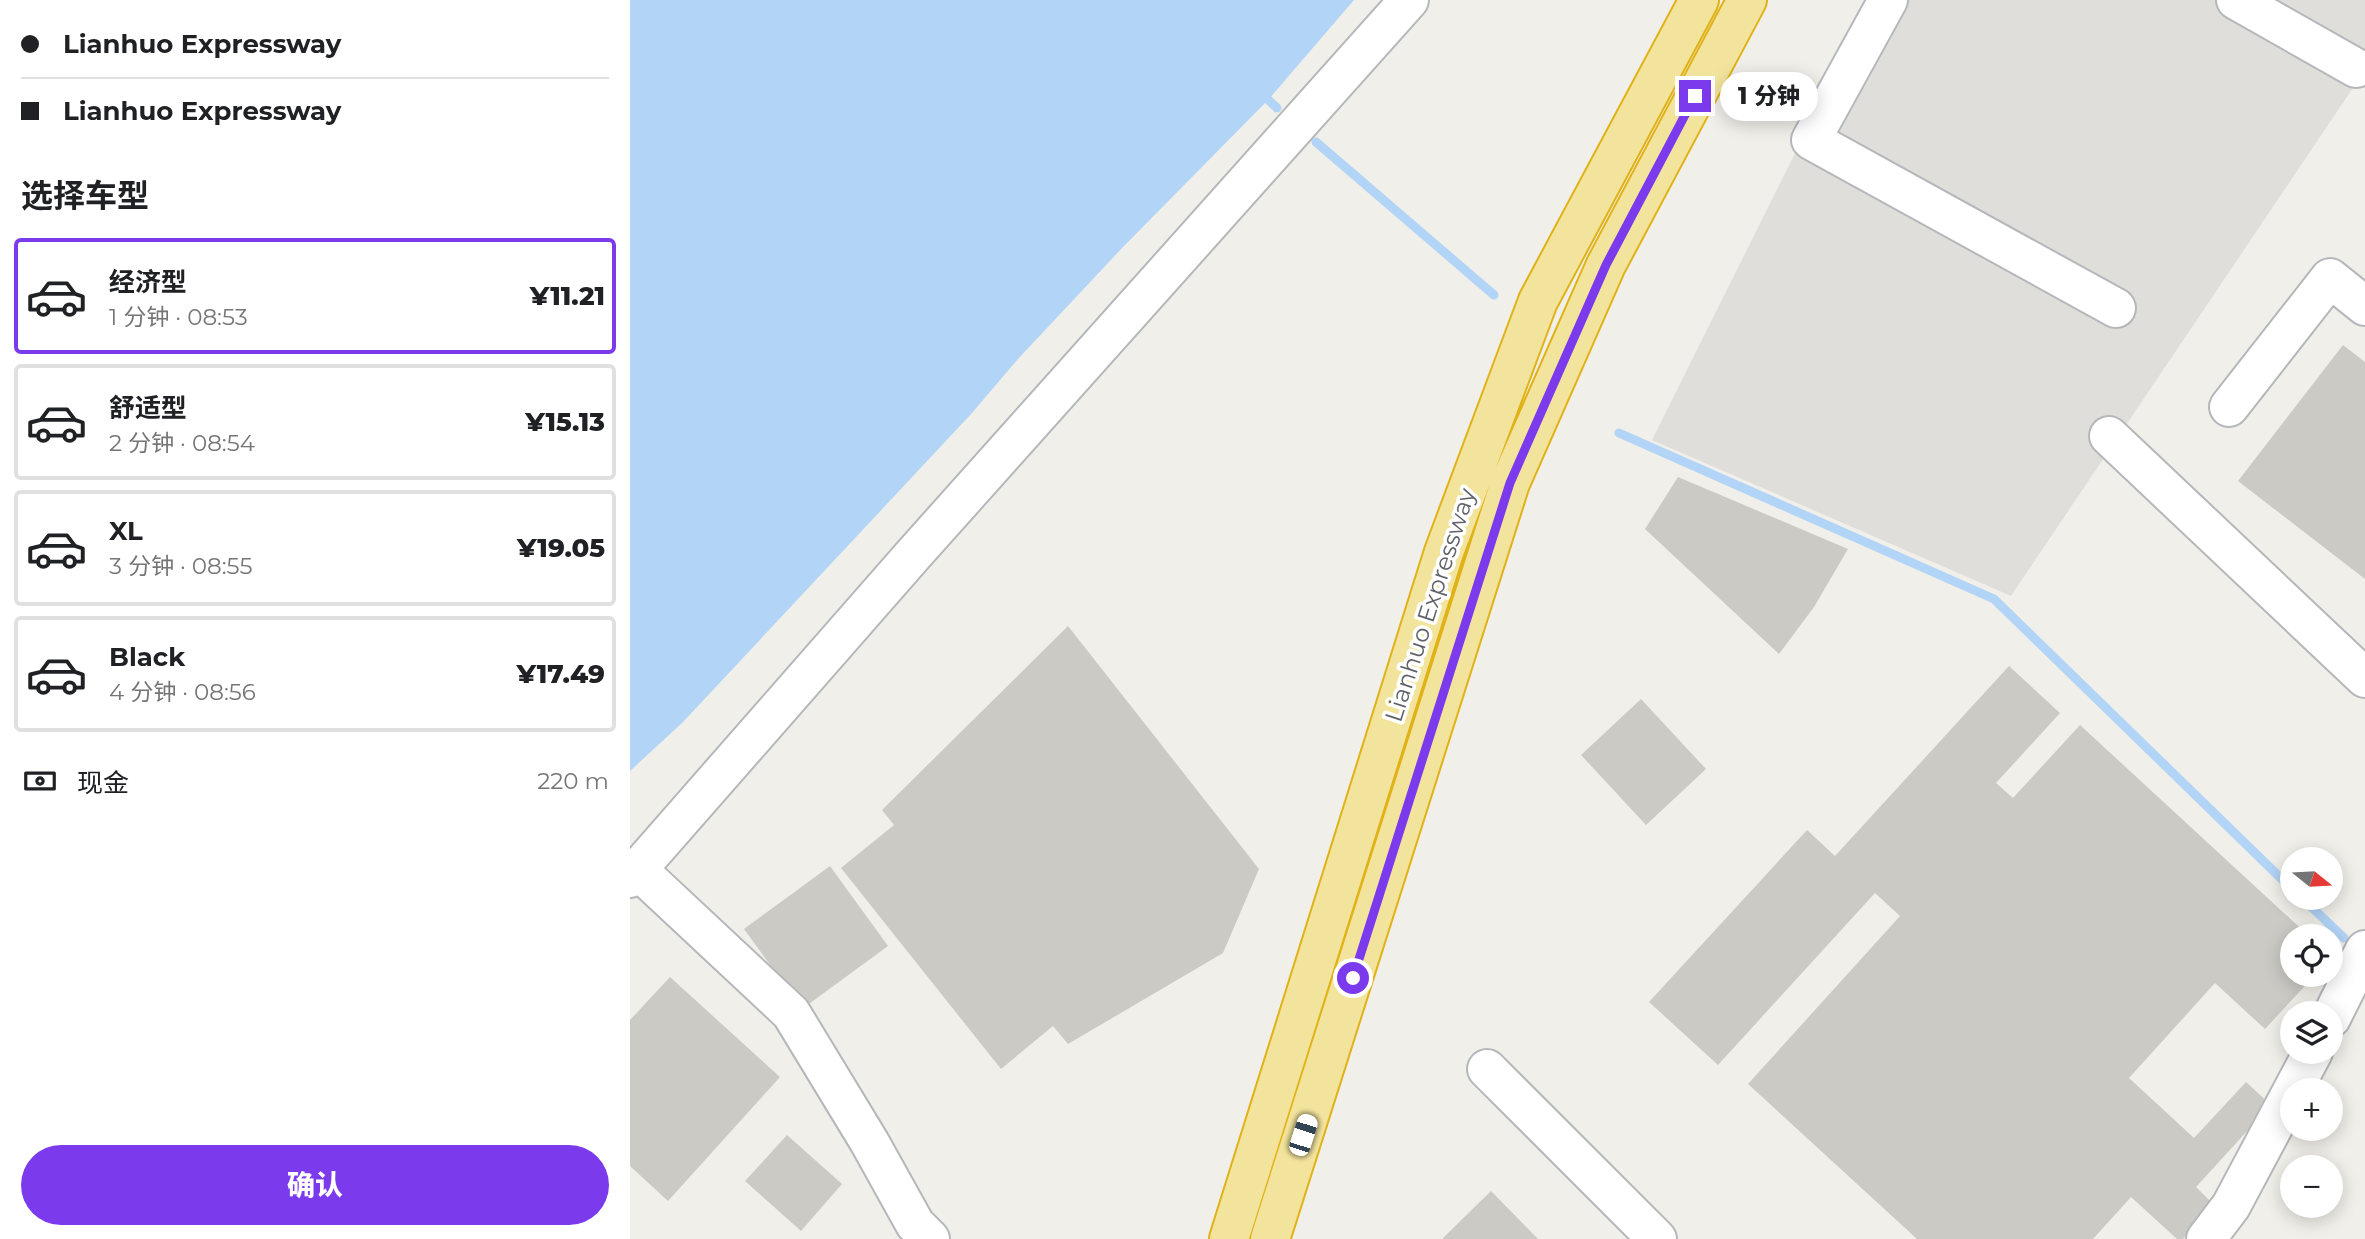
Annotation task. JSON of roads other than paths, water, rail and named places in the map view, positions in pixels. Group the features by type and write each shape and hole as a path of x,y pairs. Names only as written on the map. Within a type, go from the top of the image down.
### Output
{"highway":[{"name":"Lianhuo Expressway","path":"1229,1239 1444,552 1538,301 1699,0"},
{"name":"Lianhuo Expressway","path":"1270,1239 1510,483 1606,265 1747,0"}],"street":[{"path":"930,1239 915,1224 870,1143 791,1013 634,874 913,555 1409,0"},
{"path":"1888,0 1811,140 2116,307"},
{"path":"2236,0 2356,68"},
{"path":"2229,407 2330,278 2365,306"},
{"path":"2109,436 2365,678"},
{"path":"2339,1001 2365,950"},
{"path":"2206,1239 2231,1206 2307,1064"},
{"path":"1487,1069 1657,1239"}],"water":[{"path":"630,0 1354,0 1268,100 1123,247 683,722 630,771"}],"waterway":[{"path":"1261,93 1277,108"},
{"path":"1316,142 1494,295"},
{"path":"1619,433 1994,599 2280,877"},
{"path":"2315,910 2344,938"}]}
